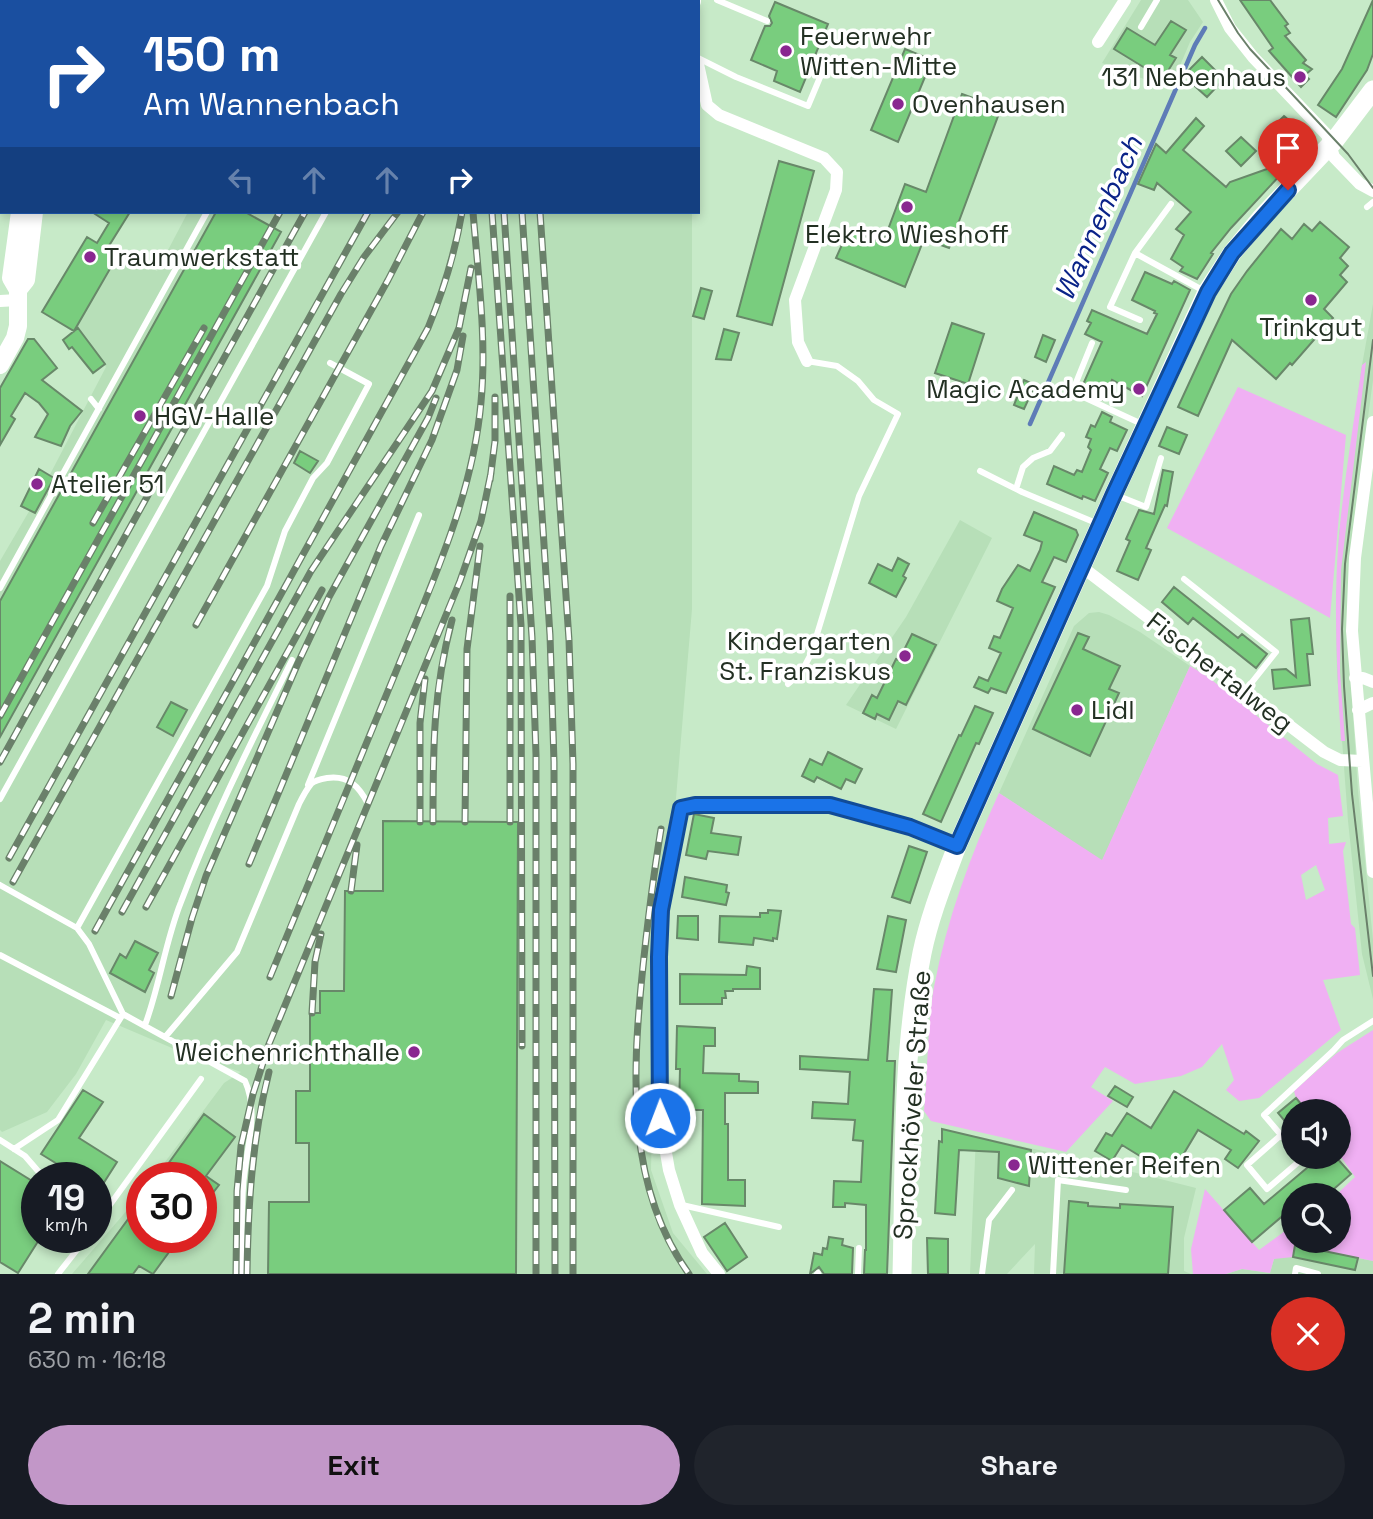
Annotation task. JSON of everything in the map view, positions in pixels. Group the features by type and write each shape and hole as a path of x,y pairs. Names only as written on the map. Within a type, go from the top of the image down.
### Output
{"main road":[{"name":"Sprockhöveler Straße","path":"902,1274 908,1076 915,991 934,905 957,846 1114,494 1208,292 1232,253 1330,145 1373,90"}],"street":[{"path":"1098,42 1125,0"},
{"path":"1216,0 1230,28 1245,47 1327,135 1334,157 1360,184 1373,191"},
{"path":"700,73 707,105 719,115 824,158 837,172 836,190 795,300 798,342 807,361"},
{"path":"0,365 15,338 18,326 11,278 20,214"},
{"path":"12,297 26,280 34,214"},
{"path":"1373,422 1353,592 1355,678 1373,872"},
{"name":"Fischertalweg","path":"1082,568 1333,758 1363,761"},
{"path":"1355,678 1363,677 1373,682"},
{"path":"1358,710 1373,703"},
{"path":"719,1274 702,1253 680,1205 669,1170 660,1118 661,910 681,808 695,805 830,805 910,827 957,846"}],"lane":[{"path":"717,0 766,22"},
{"path":"1141,27 1157,0"},
{"path":"700,59 736,77 808,106 821,75"},
{"path":"1140,320 1110,307 1135,253 1171,204"},
{"path":"0,588 206,214"},
{"path":"0,799 325,214"},
{"path":"1135,253 1208,292"},
{"path":"1091,343 1073,390 1146,425"},
{"path":"788,684 801,673 811,654 859,496 898,414 874,400 858,382 837,366 807,361"},
{"path":"77,928 267,586 288,525 313,478 327,463 369,384 330,363"},
{"path":"90,399 99,409"},
{"path":"1016,489 1023,467 1033,458 1050,451 1062,435"},
{"path":"1114,494 1146,507 1161,458"},
{"path":"981,471 1101,526"},
{"path":"166,1036 237,952 419,515"},
{"path":"1184,579 1276,652 1245,691"},
{"path":"145,1025 188,882 292,660"},
{"path":"303,797 313,782 341,778 357,787 368,804"},
{"path":"0,894 2,886 77,928 89,944 121,1016"},
{"path":"0,955 121,1016 145,1025 245,1081 250,1091 252,1114 243,1188 241,1274"},
{"path":"14,1149 58,1120 121,1016"},
{"path":"1282,1099 1343,1040 1373,1020"},
{"path":"112,1203 201,1079"},
{"path":"1281,1099 1264,1115 1281,1134"},
{"path":"1281,1136 1247,1165 1267,1189 1290,1169"},
{"path":"0,1140 30,1162"},
{"path":"1053,1274 1058,1180 1126,1189"},
{"path":"982,1274 989,1220 1012,1190"},
{"path":"680,1205 779,1227"},
{"path":"858,1274 859,1248"},
{"path":"58,1274 74,1253"},
{"path":"1295,1274 1297,1268 1318,1274"}],"shaded area":[{"path":"1141,0 1188,0 1203,22 1190,42 1170,89 1102,63"},
{"path":"187,214 692,214 692,609 676,798 657,901 651,1170 673,1233 707,1274 72,1274 90,1253 112,1253 112,1228 126,1212 126,1253 217,1253 217,1162 165,1162 224,1083 241,1072 179,1051 106,1020 76,1074 47,1112 2,1132 0,1130 0,561 45,484 106,367 84,336 74,331 118,255 129,266 140,262 157,271"},
{"path":"1373,304 1373,380 1352,537 1348,638 1358,791 1373,940 1373,999 1362,954 1348,821 1337,672 1336,604 1339,535"},
{"path":"1366,362 1341,570 1340,672 1345,741 1341,741 1336,638 1337,562 1349,450 1362,365"},
{"path":"1238,387 1346,435 1330,618 1167,528"},
{"name":"Kindergarten St. Franziskus","path":"960,520 992,538 896,729 846,705 906,617"},
{"path":"1099,612 1140,632 1190,666 1102,861 999,793 1074,626 1089,613"},
{"path":"1190,666 1208,677 1317,764 1338,775 1343,816 1328,818 1329,844 1346,842 1343,851 1360,975 1323,980 1341,1030 1259,1098 1239,1101 1226,1090 1234,1080 1222,1044 1202,1067 1181,1076 1135,1084 1105,1067 1091,1087 1113,1101 1066,1152 931,1121 924,1111 934,987 960,888 999,793 1102,860","holes":["1316,865 1325,890 1306,900 1301,875"]},
{"path":"1373,1030 1373,1261 1334,1253 1351,1253 1351,1183 1349,1183 1355,1177 1349,1169 1351,1099 1297,1099 1294,1091 1337,1053"},
{"path":"976,1136 1196,1188 1184,1238 1184,1271 1191,1274 1034,1274 1035,1244 1007,1274 970,1274"},
{"path":"1205,1189 1259,1250 1281,1234 1281,1253 1294,1253 1293,1257 1274,1259 1270,1273 1242,1269 1226,1274 1193,1274 1191,1249"},
{"path":"1283,1253 1334,1253 1373,1261 1373,1274 1226,1274 1242,1269 1270,1273 1274,1259"}],"building":[{"path":"1240,0 1270,0 1288,24 1285,26 1290,33 1285,36 1306,60 1303,63 1312,69 1305,75 1309,79 1301,87 1269,51 1273,48"},
{"path":"1373,0 1373,54 1367,70 1336,117 1318,105 1342,69"},
{"name":"Feuerwehr Witten-Mitte","path":"775,2 828,24 800,92 774,81 777,71 751,60 765,26 772,23 769,16"},
{"path":"1171,21 1186,30 1170,55 1176,58 1163,79 1114,49 1127,28 1155,45"},
{"name":"Ovenhausen","path":"905,49 932,60 898,142 871,130"},
{"path":"1202,57 1224,79 1207,97 1189,81 1194,75 1189,70"},
{"path":"962,94 1001,108 949,248 924,239 905,287 836,258 849,229 883,243 905,184 926,192"},
{"path":"1284,116 1309,137 1310,143 1231,228 1211,253 1213,254 1197,279 1180,271 1183,267 1171,259 1184,235 1176,229 1191,212 1157,183 1154,190 1138,184 1156,144 1166,153 1196,118 1204,126 1183,150 1226,187 1230,182 1282,161 1261,139"},
{"path":"1241,137 1256,151 1241,166 1226,151"},
{"path":"779,161 814,171 772,325 737,316"},
{"path":"95,214 129,214 107,249 118,255 74,331 42,312 87,237 97,243 109,223"},
{"name":"HGV-Halle","path":"215,214 249,214 281,232 0,737 0,601"},
{"path":"1320,222 1349,247 1340,258 1348,266 1340,275 1347,282 1324,309 1333,318 1292,365 1290,363 1276,379 1232,340 1198,416 1178,407 1231,294 1247,271 1281,229 1292,239 1304,224 1312,231"},
{"path":"1145,272 1172,284 1174,281 1190,290 1142,396 1112,380 1103,400 1081,389 1102,342 1085,334 1091,323 1087,321 1092,310 1147,334 1157,314 1132,300"},
{"path":"701,288 712,291 704,319 693,316"},
{"path":"952,323 984,334 968,384 935,373"},
{"path":"78,328 105,364 93,373 63,340"},
{"path":"724,329 739,333 731,360 716,359"},
{"path":"1043,335 1055,340 1046,362 1035,357"},
{"path":"28,339 34,339 57,368 42,380 82,411 70,426 61,446 35,437 48,414 25,393 11,416 15,419 0,445 0,388"},
{"path":"1024,380 1035,385 1024,409 1014,405"},
{"path":"1102,412 1112,417 1110,422 1127,430 1117,451 1110,448 1100,469 1108,473 1095,501 1083,496 1082,499 1047,484 1054,466 1074,475 1077,470 1082,472 1091,450 1088,447 1091,439 1086,437 1091,425 1095,427"},
{"path":"1167,427 1187,435 1179,454 1159,446"},
{"path":"300,451 318,461 310,473 294,463"},
{"path":"39,469 54,478 35,513 21,506"},
{"path":"1163,470 1173,472 1167,506 1165,505 1146,548 1151,550 1138,580 1117,571 1130,541 1126,539 1139,510 1154,514"},
{"path":"1034,512 1076,530 1078,535 1066,562 1054,557 1042,582 1055,587 1006,693 991,688 988,693 974,687 979,677 988,681 1001,653 989,648 994,636 1000,638 1013,608 997,601 1018,565 1030,571 1040,550 1042,542 1024,535"},
{"path":"898,558 909,564 903,576 906,578 896,597 869,583 878,564 892,571"},
{"path":"1174,587 1238,638 1242,634 1267,654 1256,668 1193,618 1188,624 1162,602"},
{"path":"1309,618 1313,654 1307,654 1310,685 1274,689 1272,670 1286,669 1296,677 1291,620"},
{"name":"Lidl","path":"1078,633 1089,637 1083,649 1120,666 1109,689 1119,693 1090,756 1033,729"},
{"path":"912,634 936,645 906,705 898,701 889,720 877,714 875,719 863,713 872,695 877,698"},
{"path":"171,702 187,710 173,736 157,727"},
{"path":"975,706 993,713 979,744 976,743 941,822 923,814"},
{"path":"828,752 862,769 855,783 846,779 841,789 817,777 814,782 802,776 810,759 822,765"},
{"path":"694,814 714,818 711,833 741,837 738,855 708,851 706,859 686,855"},
{"name":"Weichenrichthalle","path":"383,821 518,822 516,1274 268,1274 269,1202 309,1202 309,1143 296,1143 296,1091 310,1091 310,1013 320,1013 320,991 344,991 345,891 383,891"},
{"path":"909,846 927,852 910,903 892,897"},
{"path":"685,877 727,885 726,892 729,893 726,905 682,897"},
{"path":"768,910 781,911 777,939 773,938 773,941 754,938 753,945 719,942 720,916 760,917 760,913 768,913"},
{"path":"678,916 698,916 698,940 677,938"},
{"path":"888,916 906,920 896,972 877,969"},
{"path":"135,941 158,953 149,970 154,973 145,992 110,973 120,954 126,958"},
{"path":"747,966 760,968 760,989 725,991 726,998 722,998 722,1004 680,1004 680,974 746,975"},
{"path":"874,989 892,990 887,1061 895,1061 887,1274 864,1274 866,1205 845,1203 845,1207 833,1207 834,1181 861,1182 863,1141 853,1140 855,1120 812,1118 813,1102 848,1104 850,1072 800,1069 800,1056 868,1060"},
{"path":"677,1026 715,1028 715,1046 704,1046 703,1073 739,1074 739,1081 758,1082 758,1093 725,1093 728,1180 745,1180 745,1206 702,1204 703,1110 679,1110"},
{"path":"1115,1086 1133,1097 1127,1107 1108,1096"},
{"path":"83,1090 103,1102 79,1138 117,1162 112,1170 112,1162 54,1162 41,1154"},
{"path":"1174,1091 1259,1141 1238,1168 1225,1159 1231,1150 1198,1130 1171,1175 1122,1145 1112,1161 1095,1151 1106,1133 1112,1136 1127,1113 1151,1128"},
{"path":"204,1114 235,1137 216,1162 170,1162"},
{"path":"942,1129 1031,1150 1029,1186 998,1178 999,1152 959,1150 955,1215 935,1213"},
{"path":"0,1161 21,1174 21,1253 31,1253 18,1273 0,1262"},
{"path":"1306,1169 1347,1169 1351,1174 1341,1183 1289,1183"},
{"path":"1250,1188 1264,1204 1281,1190 1281,1217 1252,1242 1224,1210"},
{"path":"1069,1201 1088,1203 1088,1206 1120,1208 1120,1204 1173,1207 1168,1274 1064,1274"},
{"path":"126,1222 126,1253 168,1253 153,1274 139,1266 133,1274 88,1274 103,1253 112,1253 112,1241"},
{"path":"725,1223 747,1257 727,1271 704,1237"},
{"path":"829,1237 843,1239 842,1245 853,1248 852,1274 824,1274 819,1267 810,1274 814,1253 822,1255 823,1248 827,1249"},
{"path":"927,1238 948,1239 948,1274 928,1274"},
{"path":"1294,1253 1334,1253 1358,1258 1355,1270 1293,1257"}],"waterway":[{"name":"Wannenbach","path":"1030,424 1195,45 1205,28"}],"tram line":[{"path":"1218,0 1250,49 1348,154 1373,188"},
{"path":"1373,340 1345,564 1342,629 1352,794 1373,976"}],"railway":[{"path":"0,716 279,214"},
{"path":"0,762 304,214"},
{"path":"9,858 367,214"},
{"path":"13,882 341,294 364,257 396,214"},
{"path":"196,625 422,214"},
{"path":"95,931 428,328 448,271 462,214"},
{"path":"270,977 437,571 460,505 477,437 483,379 481,307 473,214"},
{"path":"492,214 521,625 522,1046"},
{"path":"504,214 532,637 536,755 536,1274"},
{"path":"522,214 550,635 554,762 555,1274"},
{"path":"540,214 569,640 573,764 573,1274"},
{"path":"122,912 311,571 432,391 459,328 471,268"},
{"path":"93,523 204,328"},
{"path":"249,864 381,546 432,440 457,370 463,336"},
{"path":"490,480 495,441 495,397"},
{"path":"171,996 206,876 298,663 329,597 428,418 436,398"},
{"path":"236,1274 237,1191 241,1146 253,1094 269,1044 460,581 481,521 491,473"},
{"path":"465,822 467,649 480,546"},
{"path":"146,907 322,590"},
{"path":"510,596 510,822"},
{"path":"433,822 438,696 452,620"},
{"path":"420,822 420,723 425,679"},
{"path":"661,829 648,921 636,1053 638,1131 644,1169 654,1205 669,1241 689,1274"},
{"path":"351,891 357,845"},
{"path":"312,1013 315,962 321,934"},
{"path":"247,1274 252,1172 269,1072"}],"place":[{"name":"Feuerwehr Witten-Mitte","path":"786,51"},
{"name":"131 Nebenhaus","path":"1300,77"},
{"name":"Ovenhausen","path":"898,104"},
{"name":"Elektro Wieshoff","path":"907,207"},
{"name":"Traumwerkstatt","path":"90,257"},
{"name":"Trinkgut","path":"1311,300"},
{"name":"Magic Academy","path":"1139,389"},
{"name":"HGV-Halle","path":"140,416"},
{"name":"Atelier 51","path":"37,484"},
{"name":"Kindergarten St. Franziskus","path":"905,656"},
{"name":"Lidl","path":"1077,710"},
{"name":"Weichenrichthalle","path":"414,1052"},
{"name":"Wittener Reifen","path":"1014,1165"}],"route":[{"path":"660,1118 661,910 681,808 695,805 830,805 910,827 957,846 1114,494 1208,292 1232,253 1288,190"}]}
